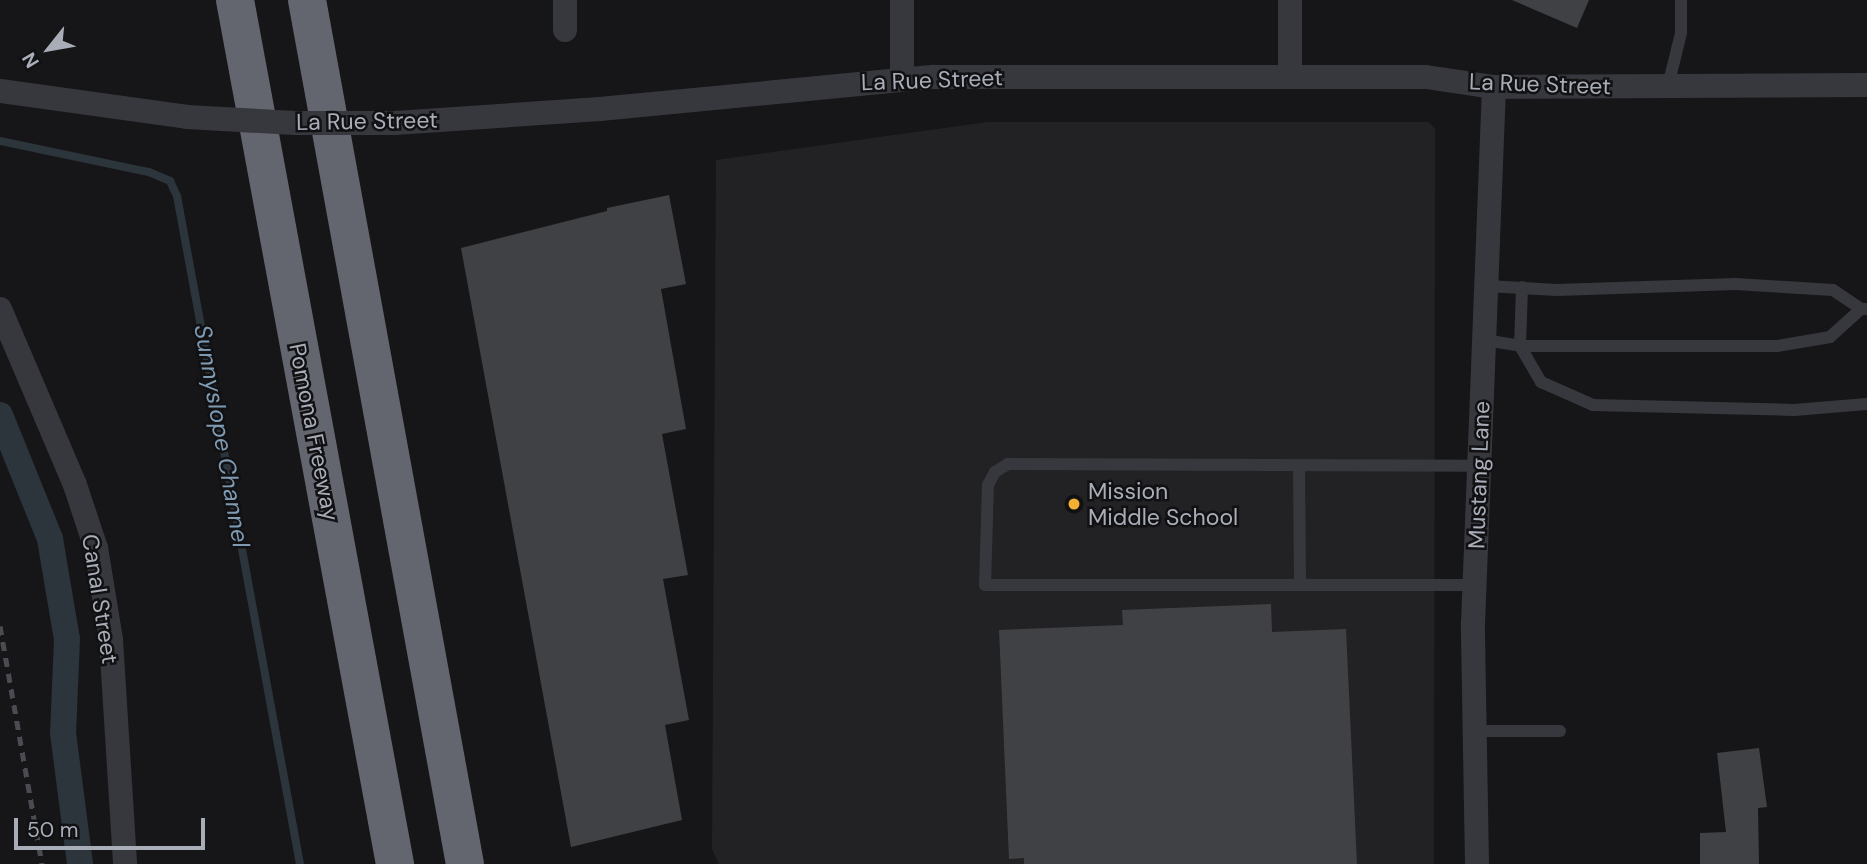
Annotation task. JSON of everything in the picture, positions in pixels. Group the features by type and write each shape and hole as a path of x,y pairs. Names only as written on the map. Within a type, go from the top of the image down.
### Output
{"highway":[{"name":"Pomona Freeway","path":"235,0 395,864"},
{"path":"307,0 465,864"}],"street":[{"path":"565,0 565,30"},
{"path":"902,0 902,79"},
{"path":"1290,0 1290,76"},
{"name":"La Rue Street","path":"0,91 187,117 296,123 395,123 600,109 902,79 1290,76 1426,77 1494,87 1867,85"},
{"name":"Mustang Lane","path":"1476,864 1475,585 1494,87"},
{"name":"Canal Street","path":"0,309 75,485 96,548 111,640 125,864"}],"lane":[{"path":"1668,86 1681,33 1681,0"},
{"path":"1484,340 1520,346 1777,346 1830,337 1864,309 1833,290 1735,284 1557,290 1487,286"},
{"path":"1522,287 1520,346 1541,382 1593,405 1794,410 1867,404"},
{"path":"1475,585 985,585 988,485 995,472 1008,464 1480,466"},
{"path":"1299,466 1300,584"},
{"path":"1475,731 1560,731"}],"shaded area":[{"name":"Mission Middle School","path":"987,122 1429,122 1435,129 1434,864 719,864 712,849 716,160"}],"building":[{"path":"1512,0 1589,0 1577,28"},
{"path":"669,195 686,284 661,289 686,429 662,434 688,575 663,579 689,720 665,725 682,820 571,847 461,248 607,211 607,208"},
{"path":"1271,604 1272,632 1346,629 1357,864 1024,864 1024,858 1009,859 999,630 1123,625 1122,610"},
{"path":"1759,748 1767,807 1758,808 1759,864 1700,864 1700,833 1726,832 1717,753"}],"waterway":[{"name":"Sunnyslope Channel","path":"0,141 149,172 170,181 177,196 300,864"},
{"path":"0,415 50,539 67,639 63,733 80,864"}],"railway":[{"path":"0,626 42,864"}],"place":[{"name":"Mission Middle School","path":"1074,504"}]}
